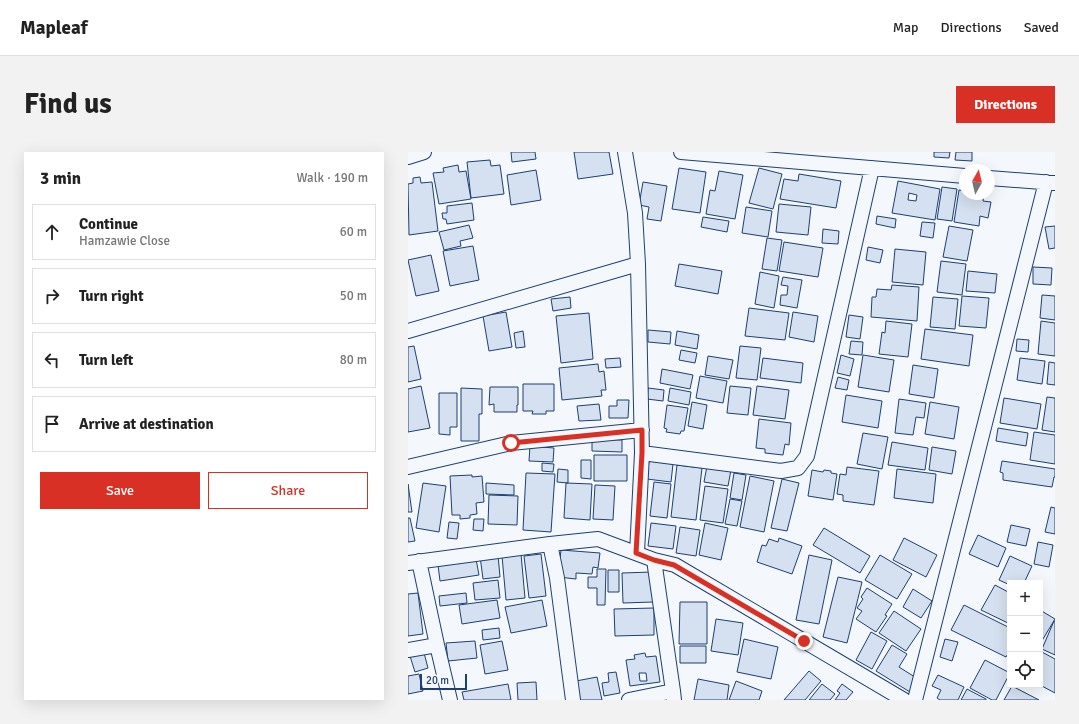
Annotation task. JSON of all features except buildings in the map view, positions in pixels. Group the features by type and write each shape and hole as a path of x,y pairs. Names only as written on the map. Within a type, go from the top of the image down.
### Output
{"street":[{"path":"408,157 424,152"},
{"path":"625,152 635,213 638,264 642,453 636,553"},
{"path":"681,152 959,175"},
{"path":"642,453 781,471 798,468 807,456 872,168"},
{"path":"915,700 1050,183 995,178"},
{"path":"408,331 638,264"},
{"path":"408,467 511,443 642,430"},
{"path":"450,700 437,645 414,562 598,539 654,560 674,565 904,700"},
{"path":"550,544 557,578 572,700"},
{"path":"630,700 674,695 654,560"},
{"path":"408,650 437,645"}],"route":[{"path":"511,443 642,430 636,553 654,560 674,565 804,641"}]}
